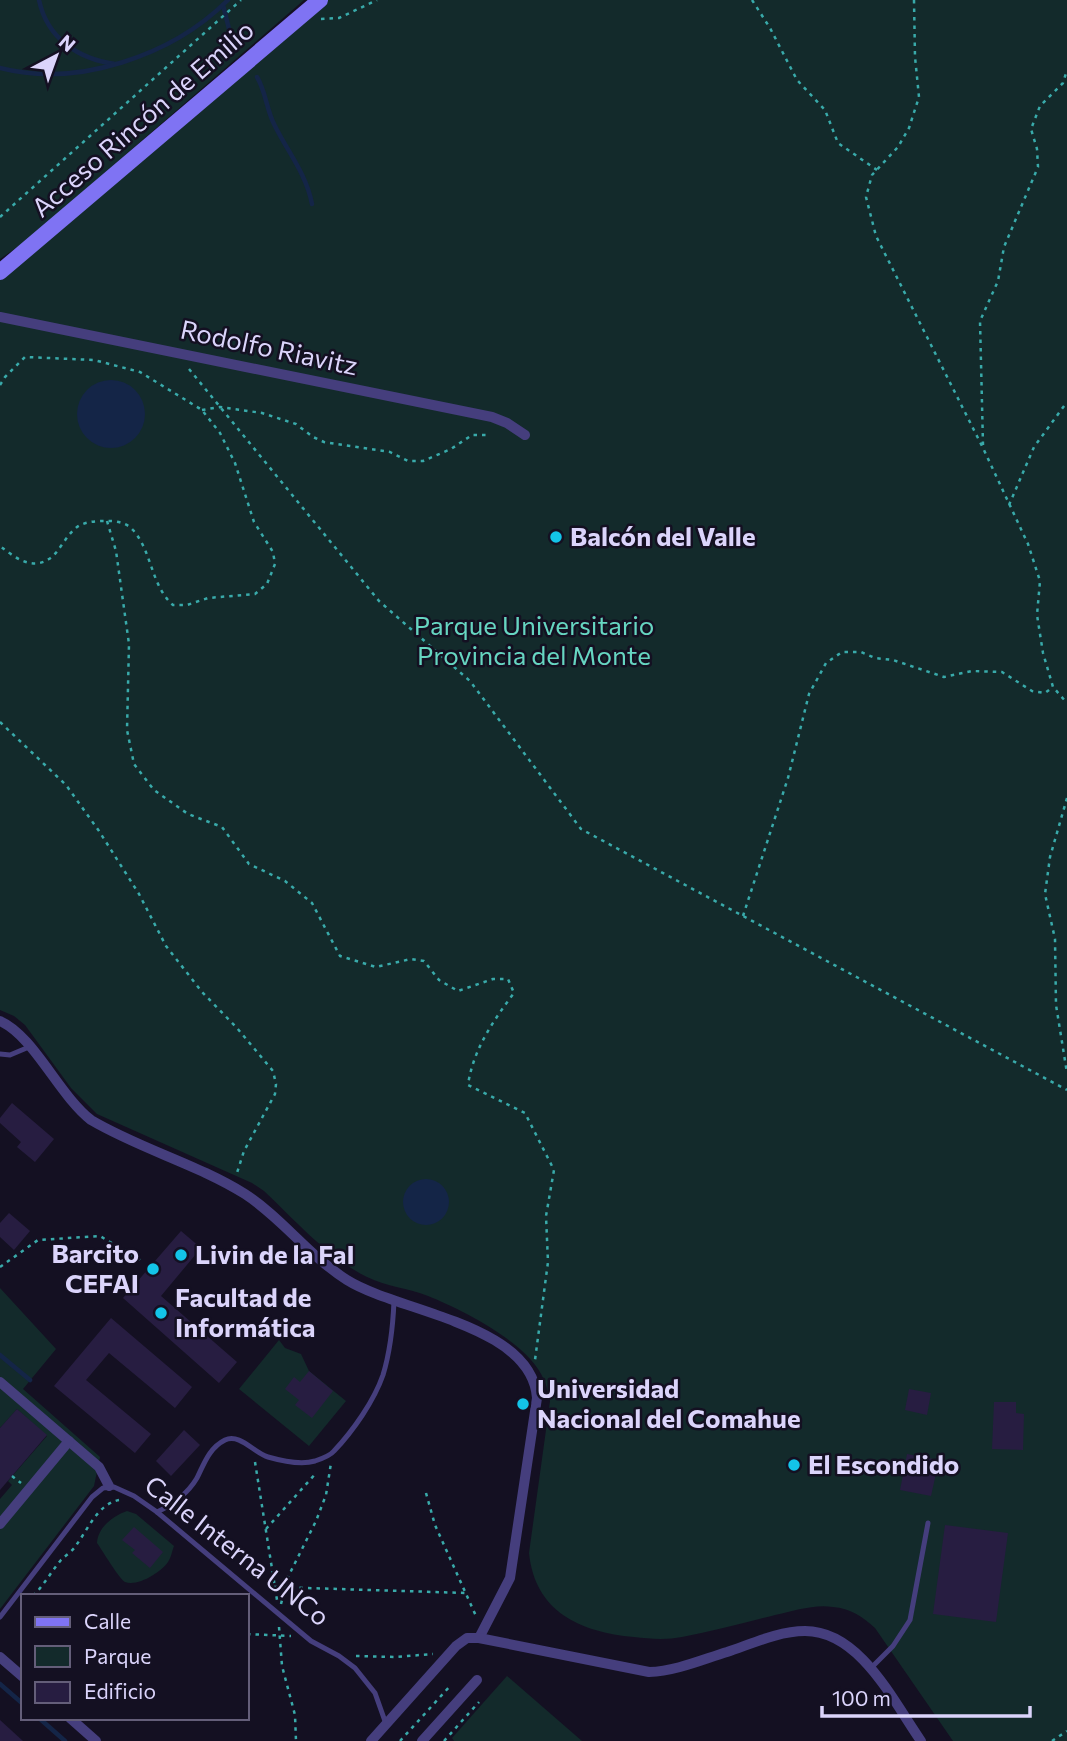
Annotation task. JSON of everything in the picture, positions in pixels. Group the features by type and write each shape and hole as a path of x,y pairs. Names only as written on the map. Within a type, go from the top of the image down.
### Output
{"main road":[{"name":"Acceso Rincón de Emilio","path":"0,275 320,0"},
{"name":"Acceso Rincón de Emilio","path":"0,265 31,248"}],"street":[{"name":"Rodolfo Riavitz","path":"0,317 492,417 525,435"},
{"path":"0,1021 16,1031 72,1103 91,1120 233,1187 257,1203 346,1280 460,1325 499,1344 516,1356 533,1377 536,1409 512,1569 507,1587 479,1638"},
{"path":"0,1382 99,1467 109,1486"},
{"path":"0,1524 69,1441"},
{"path":"371,1741 456,1646 467,1638 479,1638 649,1672 675,1669 789,1632 817,1631 844,1642 871,1668 920,1741"},
{"path":"0,1657 21,1675"},
{"path":"422,1741 477,1680"},
{"path":"72,1720 96,1741"}],"lane":[{"path":"0,1054 10,1055 29,1047"},
{"path":"157,1512 168,1507 183,1494 197,1477 207,1458 224,1441 232,1438 269,1458 304,1463 333,1453 355,1424 383,1376 394,1301"},
{"name":"Calle Interna UNCo","path":"0,1617 92,1497 109,1486 122,1489 157,1512 305,1636 355,1668 370,1685 386,1724"},
{"path":"871,1668 893,1646 910,1620 928,1523"}],"path":[{"path":"0,217 241,0"},
{"path":"297,20 339,18 377,0"},
{"path":"752,0 797,80 825,110 838,144 877,170"},
{"path":"914,0 919,97 909,128 898,147 872,175 866,197 876,236 983,448 1028,544 1040,581 1037,615 1043,653 1054,687 1067,703"},
{"path":"983,448 979,321 998,281 1004,247 1038,166 1037,149 1031,129 1040,106 1063,83 1067,70"},
{"path":"176,352 379,601 470,681 581,829 1067,1090"},
{"path":"0,385 24,357 94,360 140,372 202,410 220,433 235,463 254,522 273,552 275,564 267,584 255,594 208,598 187,605 173,605 163,597 133,529 117,520 78,526 48,559 33,563 18,559 0,546"},
{"path":"1009,505 1034,447 1067,402"},
{"path":"202,410 220,407 262,413 296,424 324,442 390,452 408,461 423,461 451,449 472,435 488,435"},
{"path":"107,521 116,551 129,644 127,730 134,764 153,790 188,814 222,827 249,864 285,881 312,903 340,956 376,967 411,959 424,961 439,980 458,991 493,979 508,979 514,993 495,1019 477,1052 471,1064 468,1085 525,1113 554,1170 546,1216 548,1262 533,1377"},
{"path":"743,916 788,778 809,694 827,663 842,652 861,652 875,659 893,660 944,677 972,671 1002,672 1032,691 1045,692 1054,687"},
{"path":"0,722 66,785 139,894 166,946 202,992 273,1071 275,1094 244,1151 233,1187"},
{"path":"1067,798 1050,857 1045,894 1055,939 1056,1004 1067,1073"},
{"path":"0,1267 38,1240 100,1236 140,1260"},
{"path":"250,1449 257,1467 279,1612"},
{"path":"266,1529 333,1453"},
{"path":"296,1741 295,1715 282,1666 276,1621 284,1588 326,1495 333,1453"},
{"path":"426,1493 435,1525 477,1619"},
{"path":"35,1594 106,1506 112,1502 139,1499"},
{"path":"274,1587 466,1593"},
{"path":"248,1634 305,1636"},
{"path":"339,1656 411,1656 439,1653 456,1646"},
{"path":"400,1741 451,1685"},
{"path":"444,1741 479,1702"},
{"path":"1052,1741 1067,1731"}],"green space":[{"path":"0,0 304,0 26,241 0,259"},
{"name":"Parque Universitario Provincia del Monte","path":"320,0 1067,0 1067,1741 953,1741 875,1628 845,1609 811,1607 664,1639 596,1630 564,1615 540,1590 529,1553 550,1401 544,1380 525,1354 494,1330 459,1310 352,1269 325,1249 264,1191 252,1183 97,1114 71,1088 25,1025 0,1010 0,272"},
{"path":"0,1288 56,1349 23,1389 100,1457 94,1486 0,1609 0,1499 12,1485 8,1481 47,1436 17,1409 0,1428"},
{"path":"279,1340 285,1348 301,1354 309,1371 346,1401 309,1446 239,1389"},
{"path":"127,1511 136,1514 174,1546 165,1566 149,1578 130,1583 119,1576 97,1543 100,1532 107,1523"},
{"path":"507,1676 582,1741 454,1741 452,1738"}],"water":[{"path":"111,380 124,383 135,390 142,401 145,414 142,427 135,438 124,445 111,448 98,445 87,438 80,427 77,414 80,401 87,390 98,383"},
{"path":"426,1179 442,1186 449,1202 442,1218 426,1225 410,1218 403,1202 410,1186"}],"building":[{"path":"12,1103 54,1139 35,1162 17,1147 21,1142 0,1123 0,1118"},
{"path":"9,1213 30,1231 14,1250 0,1237 0,1223"},
{"name":"Facultad de Informática","path":"181,1231 201,1248 161,1296 237,1362 219,1383 123,1298"},
{"path":"111,1318 192,1387 175,1408 109,1353 86,1380 151,1434 135,1453 54,1386"},
{"path":"309,1371 333,1391 312,1418 295,1405 299,1400 285,1389 294,1377 300,1382"},
{"path":"909,1389 931,1393 927,1415 905,1410"},
{"path":"994,1402 1016,1402 1016,1413 1024,1414 1023,1450 992,1449"},
{"path":"17,1409 47,1435 0,1490 0,1428"},
{"path":"184,1430 200,1445 171,1476 156,1461"},
{"path":"907,1454 939,1460 931,1496 900,1490"},
{"path":"945,1525 1008,1533 996,1622 933,1614"},
{"path":"134,1527 163,1552 150,1568 132,1553 135,1550 122,1540"},
{"path":"0,1720 23,1741 0,1741"}],"waterway":[{"path":"39,0 49,25 66,44 89,57 115,64"},
{"path":"0,68 60,74 122,62 180,37 228,0"},
{"path":"223,5 237,49"},
{"path":"257,77 271,118 301,172 312,204"},
{"path":"0,1355 30,1380"},
{"path":"0,1684 21,1702"},
{"path":"41,1720 65,1741"}],"place":[{"name":"Balcón del Valle","path":"556,537"},
{"name":"Livin de la FaI","path":"181,1255"},
{"name":"Barcito CEFAI","path":"153,1269"},
{"name":"Facultad de Informática","path":"161,1313"},
{"name":"Universidad Nacional del Comahue","path":"523,1404"},
{"name":"El Escondido","path":"794,1465"}]}
